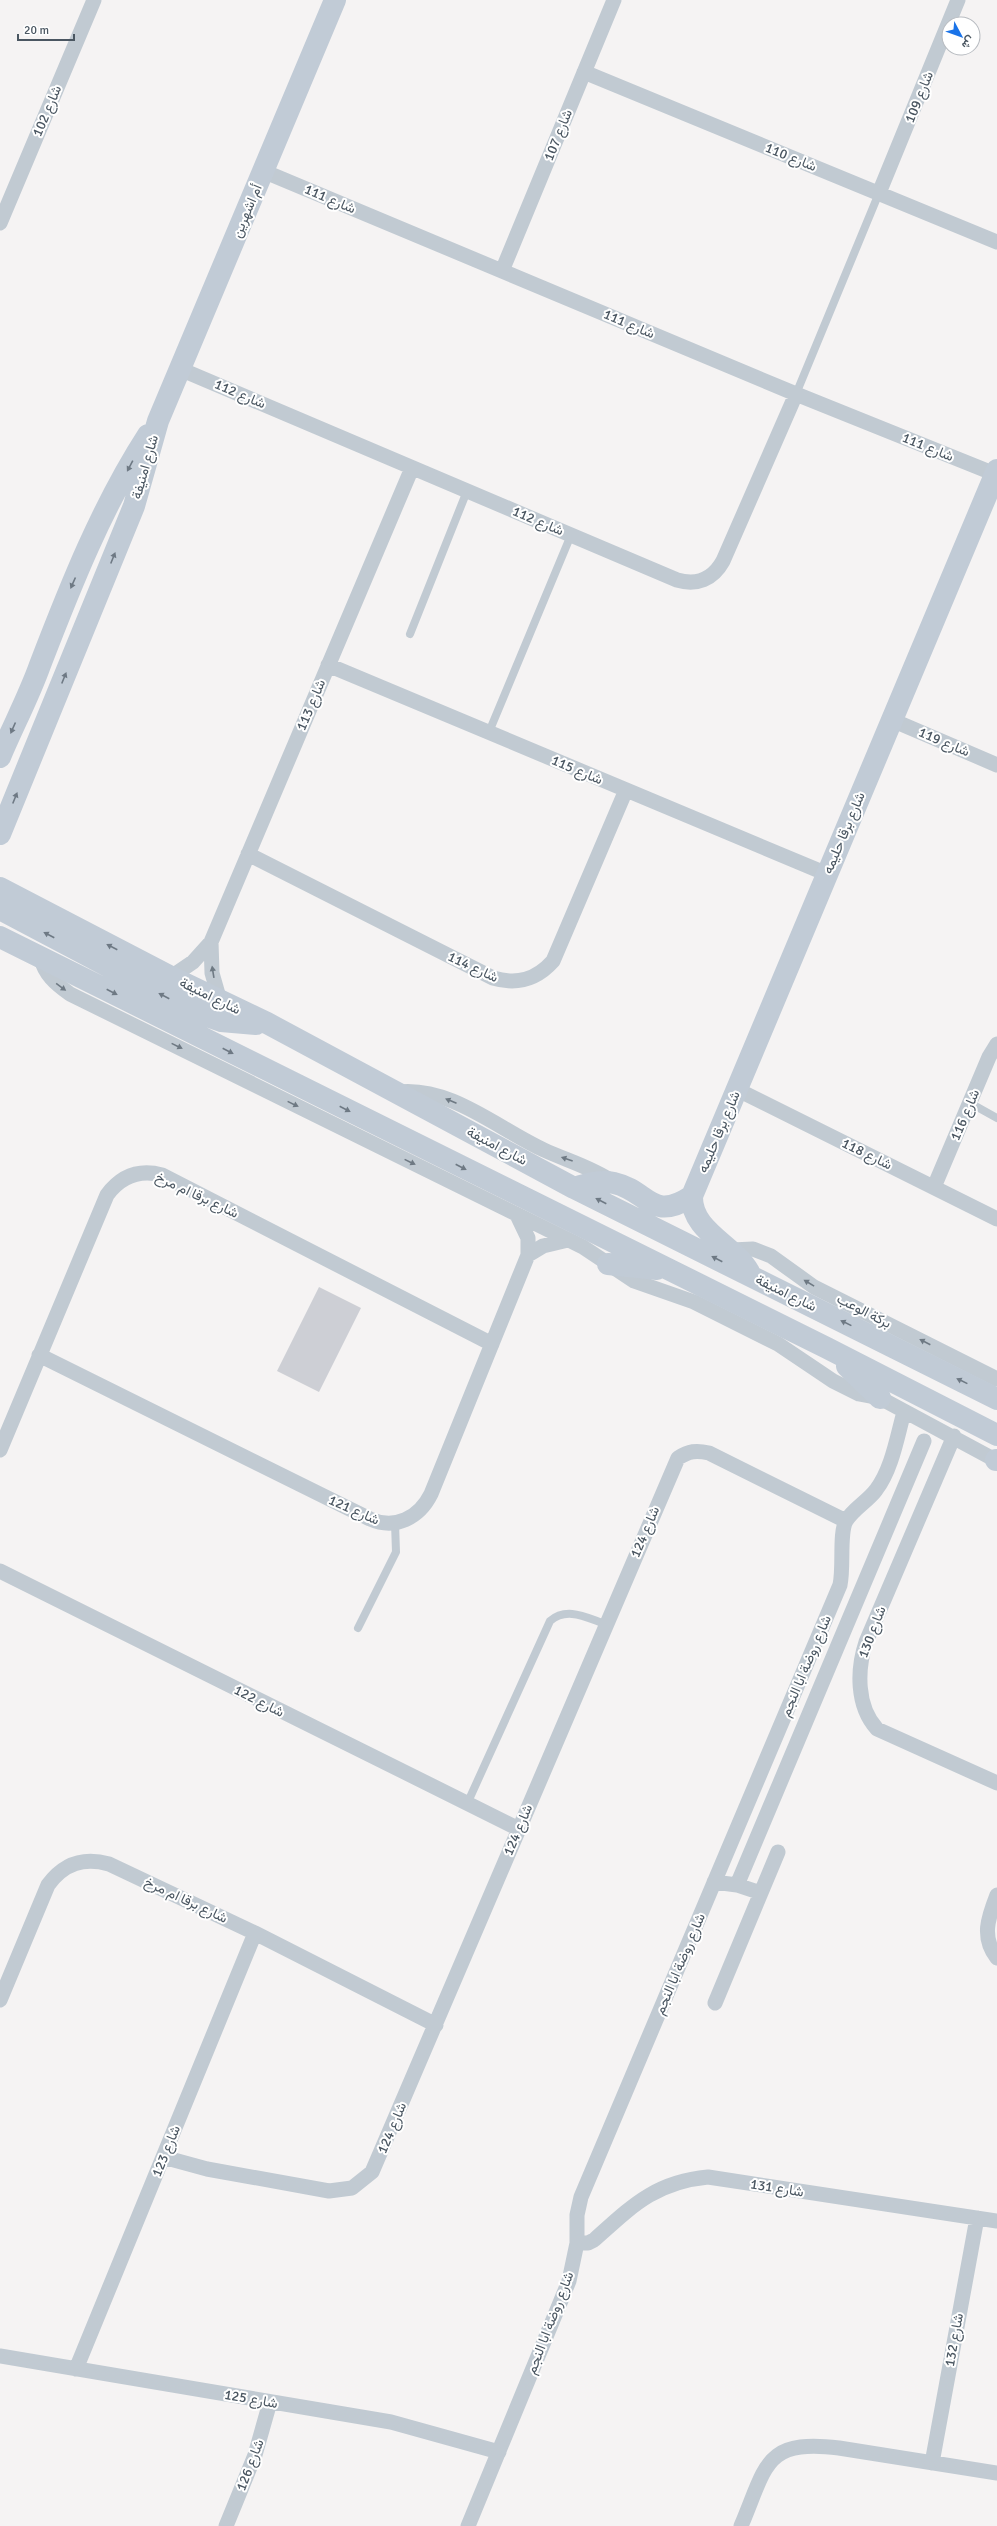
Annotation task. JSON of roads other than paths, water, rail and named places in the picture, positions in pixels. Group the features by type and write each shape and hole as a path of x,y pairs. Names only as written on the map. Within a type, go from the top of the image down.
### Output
{"street":[{"name":"شارع 102","path":"0,223 94,0"},
{"name":"أم اشهرين","path":"158,421 335,0"},
{"name":"شارع 107","path":"502,271 614,0"},
{"name":"شارع 109","path":"879,193 958,0"},
{"name":"شارع 110","path":"584,72 997,242"},
{"name":"شارع 111","path":"263,171 796,394 996,472"},
{"name":"شارع 112","path":"180,369 677,580 693,583 708,579 723,562 796,394"},
{"name":"شارع امنيفة","path":"0,757 40,666 55,624 110,505 138,450 158,421"},
{"name":"شارع امنيفة","path":"0,834 134,506 158,421"},
{"name":"شارع 113","path":"171,977 194,962 211,942 412,468"},
{"name":"شارع برقا حليمه","path":"692,1196 996,472"},
{"name":"شارع 115","path":"328,665 827,874"},
{"path":"0,794 29,727 35,707 40,666"},
{"name":"شارع 119","path":"892,720 997,765"},
{"name":"شارع 114","path":"248,854 493,978 504,982 521,981 536,976 546,969 559,952 626,790"},
{"name":"شارع امنيفة","path":"0,888 220,1002 267,1023 574,1188 997,1398"},
{"path":"0,909 193,1011 222,1021 267,1023"},
{"name":"شارع 113","path":"211,942 212,972 220,1002"},
{"path":"6,944 40,956 501,1197 671,1270 997,1435"},
{"name":"شارع 116","path":"934,1188 997,1044"},
{"name":"شارع 118","path":"736,1089 997,1219"},
{"path":"396,1092 420,1092 446,1099 542,1149 591,1168 680,1221 707,1230"},
{"name":"شارع برقا ام مرخ","path":"1,1443 40,1355 107,1194 121,1180 141,1173 162,1175 492,1344"},
{"path":"574,1188 593,1182 614,1183"},
{"path":"658,1207 672,1207 692,1196 694,1214 707,1230 732,1250 752,1276"},
{"path":"501,1197 517,1215 591,1252 634,1281 694,1302 778,1344 846,1388 859,1394 880,1398"},
{"name":"شارع 121","path":"40,1355 370,1519 386,1524 395,1523 413,1516 426,1503 528,1255 528,1238 517,1215"},
{"path":"528,1255 551,1243 568,1240"},
{"name":"بركة الوعب","path":"732,1250 753,1249 770,1256 814,1286 997,1379"},
{"path":"608,1264 671,1270"},
{"path":"827,1348 880,1398 997,1460"},
{"path":"846,1521 870,1498 884,1478 904,1412"},
{"name":"شارع 130","path":"954,1436 866,1642 861,1661 859,1681 868,1718 876,1729 997,1783"},
{"path":"737,1885 924,1441"},
{"name":"شارع 124","path":"163,2157 207,2169 329,2191 352,2188 372,2172 379,2159 672,1469 678,1458 688,1452 699,1450 709,1453 846,1521"},
{"name":"شارع روضة ابا النجم","path":"468,2526 569,2281 577,2243 576,2221 581,2197 840,1585 844,1561 843,1532 846,1521"},
{"name":"شارع 122","path":"0,1571 519,1829"},
{"path":"715,2004 778,1852"},
{"name":"شارع برقا ام مرخ","path":"0,2000 48,1885 62,1870 80,1862 90,1860 109,1864 255,1933 436,2024"},
{"path":"714,1882 737,1885 761,1893"},
{"path":"997,1895 987,1921 986,1932 988,1942 997,1958"},
{"name":"شارع 123","path":"76,2369 255,1933"},
{"name":"شارع 131","path":"577,2243 588,2243 594,2240 627,2209 653,2192 671,2184 708,2177 997,2221"},
{"name":"شارع 132","path":"932,2463 977,2218"},
{"name":"شارع 125","path":"0,2356 397,2424 499,2452"},
{"name":"شارع 126","path":"226,2526 255,2455 270,2402"},
{"path":"741,2526 763,2473 774,2457 785,2449 814,2445 997,2473"}],"lane":[{"path":"796,394 879,193"},
{"path":"410,634 467,491"},
{"path":"489,732 572,536"},
{"path":"970,1103 997,1118"},
{"path":"358,1628 396,1552 395,1523"},
{"path":"467,1804 550,1621 556,1616 566,1612 606,1624"}]}
